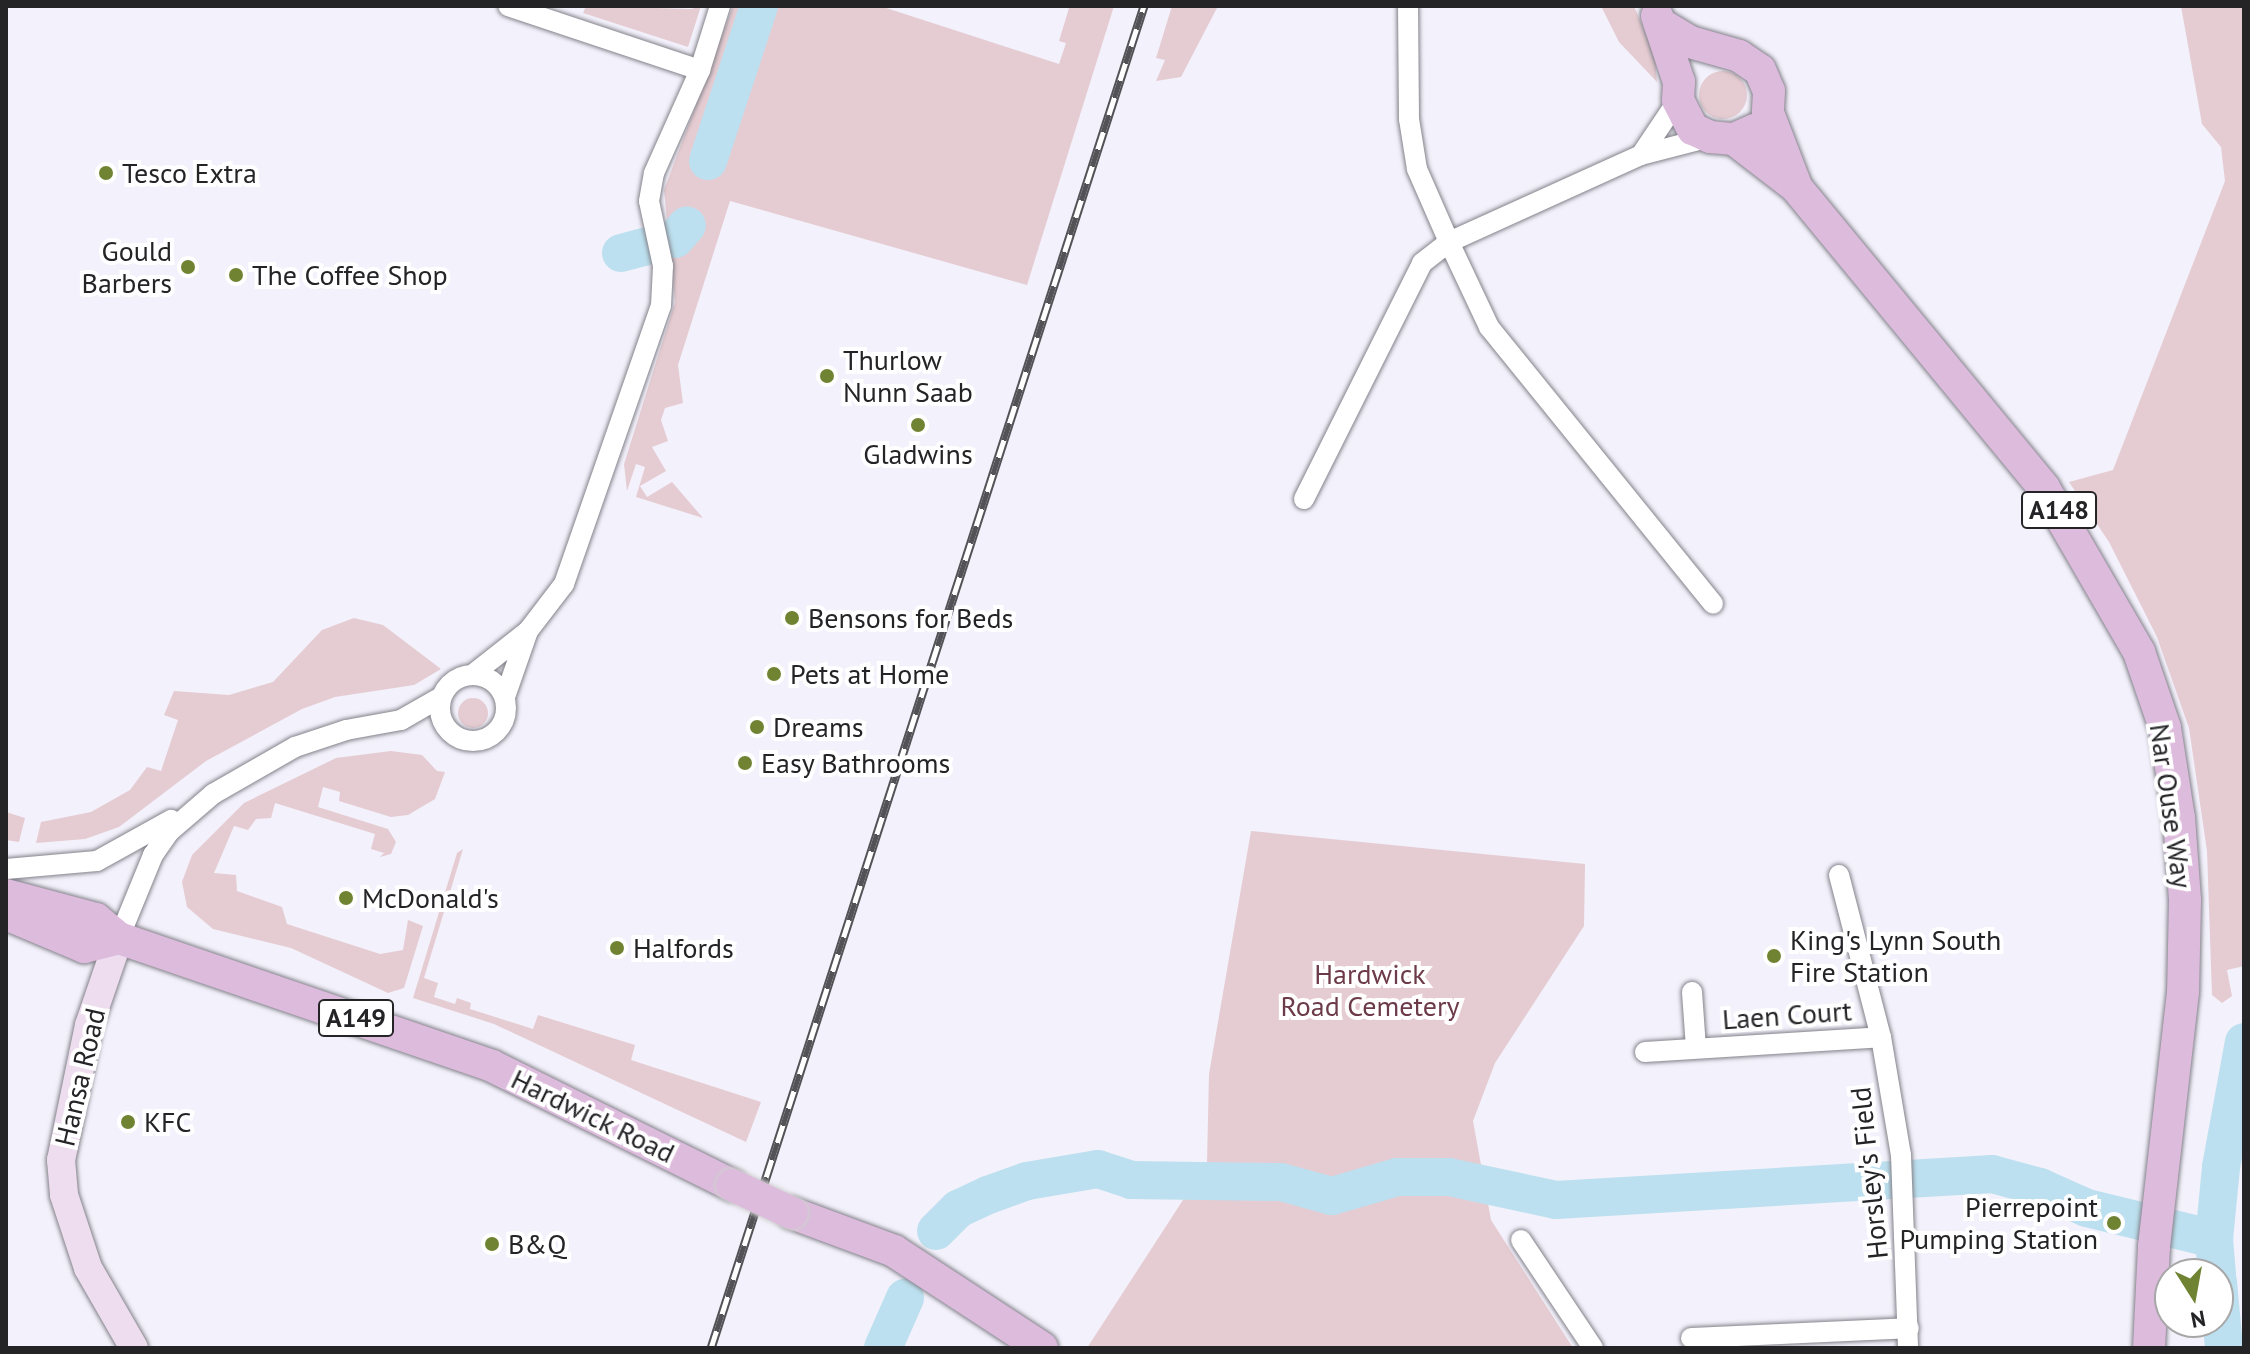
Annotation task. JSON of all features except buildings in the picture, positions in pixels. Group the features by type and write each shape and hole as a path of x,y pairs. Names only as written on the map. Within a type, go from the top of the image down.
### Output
{"main road":[{"name":"Nar Ouse Way","path":"1656,15 1715,53 1739,56 1760,70 1769,91 1768,113 1796,187"},
{"name":"Nar Ouse Way","path":"1656,15 1693,129 1722,138 1796,187 2044,488 2139,652 2165,728 2185,900 2183,992 2155,1232 2149,1348"},
{"path":"1679,91 1693,64 1715,53"},
{"path":"1722,138 1755,130 1768,113"},
{"name":"Hardwick Road","path":"6,895 96,919 119,938 492,1066 792,1213 894,1251 1042,1348"},
{"name":"Hardwick Road","path":"6,914 84,947 119,938"}],"street":[{"path":"508,6 700,70"},
{"path":"6,869 97,861 238,777 311,740 401,720 441,697 453,681 472,675 528,631 564,584 656,325 663,266 649,201 654,173 700,70 720,6"},
{"path":"1408,6 1409,119 1417,169 1489,327 1713,604"},
{"path":"1641,155 1679,91"},
{"path":"1304,499 1422,263 1449,242 1476,228 1641,155 1722,138"},
{"path":"401,720 449,732 468,741 488,738 504,720 505,697 528,631"},
{"path":"472,675 492,680 505,697"},
{"path":"441,697 440,715 449,732"},
{"path":"119,938 146,868 169,832 238,777"},
{"name":"Horsley's Field","path":"1691,1338 1730,1342 1908,1338 1902,1163 1881,1037 1839,875"},
{"name":"Hansa Road","path":"119,938 89,1025 61,1160 64,1195 88,1268 134,1348"},
{"name":"Laen Court","path":"1692,992 1696,1048"},
{"name":"Laen Court","path":"1645,1052 1881,1037"},
{"path":"1521,1240 1593,1348"}],"green space":[{"path":"586,6 691,9 701,6 688,47 583,13"},
{"path":"733,6 880,6 1059,64 1066,43 1059,41 1069,8 1063,6 1114,6 1027,285 730,201 678,365 683,403 665,408 661,420 668,441 652,447 666,471 640,486 647,497 672,482 703,518 636,497 645,467 636,464 627,491 624,464 675,302 664,190"},
{"path":"1172,6 1218,6 1181,77 1156,81 1165,60 1156,58"},
{"path":"1601,6 1634,6 1655,56 1657,82 1619,42"},
{"path":"2181,6 2244,6 2244,966 2227,970 2232,996 2222,1003 2212,995 2207,851 2189,728 2157,637 2109,542 2069,482 2113,470 2225,181 2221,147 2202,124"},
{"path":"1723,71 1740,78 1747,95 1740,112 1723,119 1706,112 1699,95 1706,78"},
{"path":"354,618 383,625 441,669 414,685 335,697 302,709 206,761 119,827 85,839 36,843 41,822 91,812 130,790 147,767 161,771 178,720 164,715 174,691 229,695 273,682 322,630"},
{"path":"473,698 484,702 488,713 484,724 473,728 462,724 458,713 462,702"},
{"path":"391,751 422,755 437,771 445,772 435,799 408,815 391,817 339,801 340,792 323,787 318,807 388,829 396,842 391,854 380,857 384,853 371,849 375,834 275,803 271,818 256,819 248,830 234,826 214,873 236,875 237,891 282,907 287,924 380,954 403,950 408,920 423,926 404,988 388,993 291,948 213,929 187,907 182,882 192,855 244,803 336,758"},
{"path":"6,812 25,818 19,842 6,840"},
{"name":"Hardwick Road Cemetery","path":"1251,831 1585,864 1584,926 1495,1063 1473,1121 1491,1220 1573,1348 1087,1348 1207,1163 1209,1074"},
{"path":"463,849 424,978 438,983 434,997 455,1004 457,998 471,1003 470,1009 533,1029 538,1015 635,1045 631,1060 761,1102 746,1142 494,1024 413,998 457,853"}],"waterway":[{"path":"708,161 759,6"},
{"path":"675,239 687,225"},
{"path":"621,253 644,247"},
{"path":"2216,1258 2214,1239 2221,1167 2244,1042"},
{"path":"936,1231 958,1209 988,1195 1027,1181 1098,1169 1131,1180 1281,1182 1332,1196 1397,1177 1449,1177 1556,1200 1992,1174 2040,1187 2087,1208 2214,1239"},
{"path":"883,1348 905,1298"},
{"path":"2223,1338 2224,1348"}],"railway":[{"path":"711,1348 1144,6"}],"place":[{"name":"Tesco Extra","path":"106,173"},
{"name":"Gould Barbers","path":"188,267"},
{"name":"The Coffee Shop","path":"236,275"},
{"name":"Thurlow Nunn Saab","path":"827,376"},
{"name":"Gladwins","path":"918,425"},
{"name":"Bensons for Beds","path":"792,618"},
{"name":"Pets at Home","path":"774,674"},
{"name":"Dreams","path":"757,727"},
{"name":"Easy Bathrooms","path":"745,763"},
{"name":"McDonald's","path":"346,898"},
{"name":"Halfords","path":"617,948"},
{"name":"King's Lynn South Fire Station","path":"1774,956"},
{"name":"KFC","path":"128,1122"},
{"name":"Pierrepoint Pumping Station","path":"2114,1223"},
{"name":"B&Q","path":"492,1244"}]}
